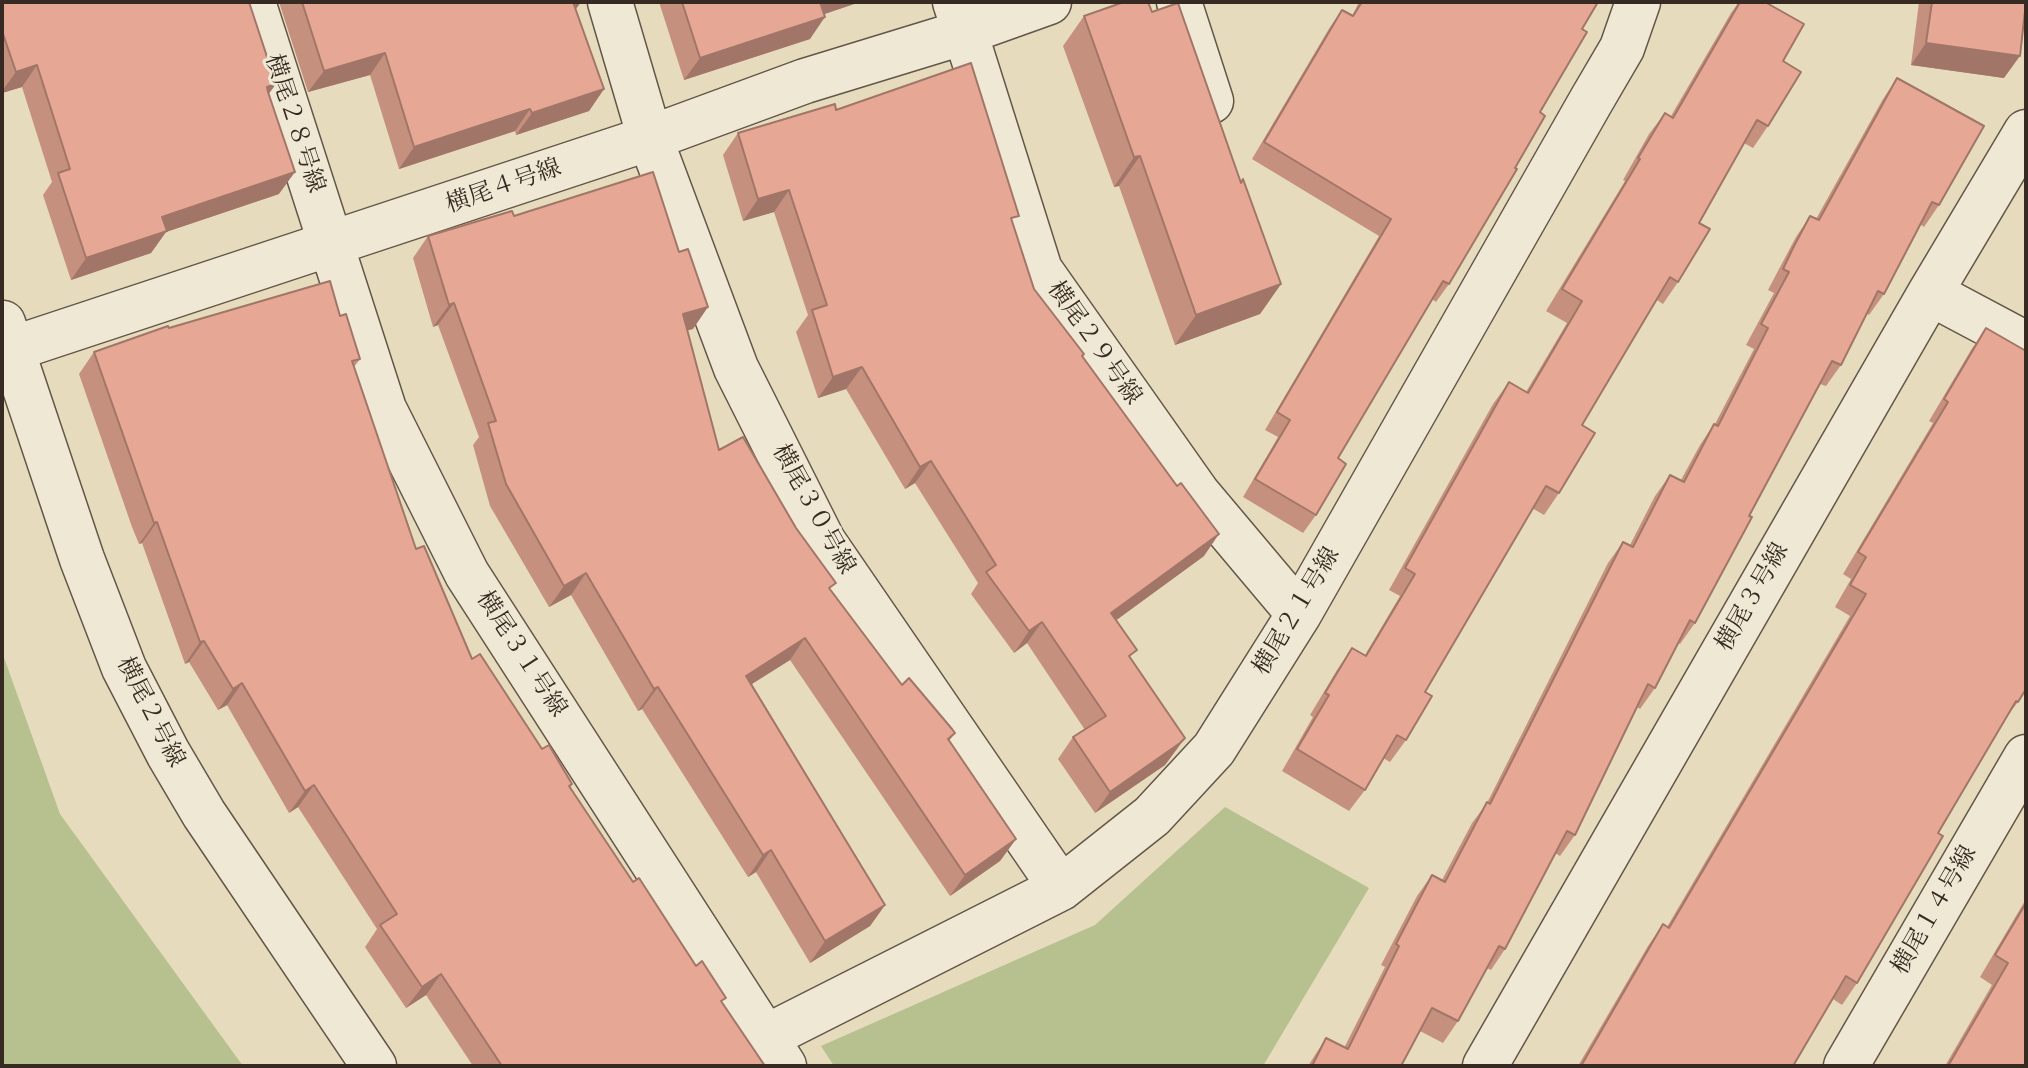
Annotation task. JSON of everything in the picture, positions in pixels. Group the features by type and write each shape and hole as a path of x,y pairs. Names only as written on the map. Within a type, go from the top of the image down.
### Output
{"street":[{"name":"横尾２８号線","path":"253,2 333,245"},
{"name":"横尾３０号線","path":"610,2 650,138 736,368 823,541 1061,888"},
{"name":"横尾４号線","path":"7,335 333,245 650,138 805,81 960,17 1049,2"},
{"path":"1179,2 1211,101"},
{"name":"横尾２１号線","path":"775,1052 1061,888 1152,816 1214,749 1299,614 1622,48 1638,2"},
{"name":"横尾２９号線","path":"960,17 1040,270 1198,494 1299,614"},
{"name":"横尾３号線","path":"1485,1066 2026,132"},
{"name":"横尾３１号線","path":"333,245 384,409 467,574 775,1052"},
{"path":"1930,293 2026,344"},
{"name":"横尾２号線","path":"7,335 82,559 124,668 204,814 374,1066"},
{"name":"横尾１４号線","path":"1846,1066 2026,757"}],"green space":[{"path":"2,652 60,814 243,1066 2,1066"},
{"path":"1225,807 1369,888 1263,1066 834,1066 821,1046 1095,925"}],"building":[{"path":"2,2 249,2 276,84 267,87 268,92 295,172 162,217 167,231 86,258 58,173 70,169 37,65 16,72 2,31"},
{"path":"302,2 573,2 604,89 532,113 530,109 414,147 385,53 324,71"},
{"path":"682,2 820,2 825,17 700,58"},
{"path":"1124,2 1148,2 1152,12 1178,3 1241,183 1243,179 1281,284 1196,315 1140,156 1134,157 1084,16"},
{"path":"1362,2 1598,2 1582,29 1587,32 1540,112 1545,116 1517,169 1449,284 1443,281 1338,458 1346,464 1316,515 1255,479 1290,420 1277,412 1391,219 1264,142 1342,10 1353,16"},
{"path":"1740,2 1765,2 1804,24 1783,61 1801,72 1768,126 1757,120 1699,223 1710,229 1678,282 1670,277 1582,425 1595,433 1559,493 1546,486 1425,692 1432,696 1406,740 1397,735 1365,790 1297,749 1352,648 1366,656 1415,574 1405,568 1509,382 1528,393 1582,301 1562,289 1665,113 1673,118"},
{"path":"1932,2 2026,2 2020,56 1926,43"},
{"path":"971,63 1019,216 1011,218 1034,289 1177,486 1181,483 1219,534 1111,613 1137,650 1129,656 1185,738 1110,792 1073,737 1106,716 1042,622 1029,631 986,572 996,565 931,461 920,467 862,367 833,377 812,310 827,305 789,190 758,199 738,133 835,104 836,110"},
{"path":"1897,78 1984,126 1939,205 1932,202 1884,294 1878,291 1841,365 1832,361 1695,623 1690,620 1655,688 1648,684 1575,835 1567,831 1505,949 1499,946 1458,1021 1432,1008 1401,1066 1312,1066 1326,1038 1348,1049 1399,946 1396,944 1432,875 1445,882 1487,802 1490,804 1623,542 1633,547 1670,475 1684,482 1714,424 1718,426 1768,328 1761,324 1789,272 1783,269 1793,248 1810,216 1819,220"},
{"path":"653,172 679,252 688,249 708,307 683,314 719,450 743,437 796,528 836,583 829,588 902,685 909,678 955,733 948,739 1016,839 965,875 805,638 746,676 885,905 825,941 771,850 763,855 658,687 654,689 586,573 564,586 506,484 488,423 496,421 454,303 449,305 428,236 512,211 514,216"},
{"path":"330,281 340,316 346,314 360,359 352,361 416,549 424,546 472,659 480,654 542,749 549,745 572,784 569,786 633,882 639,878 696,966 702,961 726,998 721,1001 765,1066 502,1066 441,974 422,987 380,925 397,914 314,785 305,791 242,683 233,689 204,641 200,642 94,352 168,326"},
{"path":"1986,328 2026,351 2026,689 1938,833 1943,836 1857,983 1846,976 1793,1066 1581,1066 1663,924 1669,928 1866,594 1850,585 1866,557 1858,552 1948,402 1944,399"},
{"path":"2026,903 2026,1066 1948,1066 2008,963 1995,955"}]}
